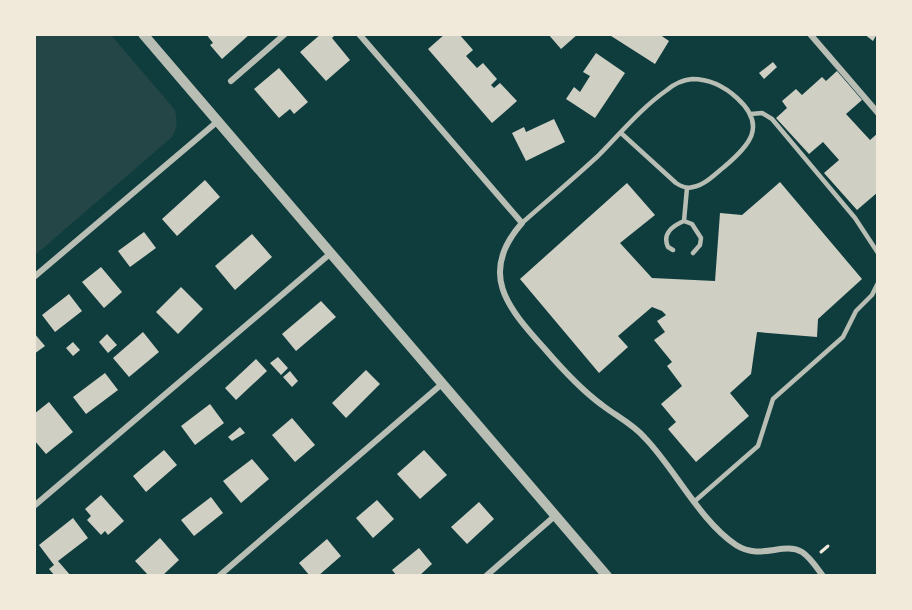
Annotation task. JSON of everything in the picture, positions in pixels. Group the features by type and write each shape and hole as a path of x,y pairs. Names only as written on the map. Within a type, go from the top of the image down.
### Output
{"street":[{"path":"143,34 607,576"},
{"path":"231,81 285,34"},
{"path":"359,34 522,223 511,235 501,265 501,286 508,305 519,320 574,382 648,440 717,528 742,549 759,553 783,549 799,551 823,576"},
{"path":"810,34 878,113"},
{"path":"34,277 218,122"},
{"path":"34,506 331,252"},
{"path":"219,576 443,383"},
{"path":"486,576 556,515"}],"lane":[{"path":"522,223 662,94 676,84 691,79 725,87 745,104 754,126 748,145 741,153 700,185 687,188 676,183 621,133"},
{"path":"751,114 762,113 772,118 855,218 878,254"},
{"path":"684,222 687,188"},
{"path":"673,250 668,247 666,238 676,224 684,222 692,224 701,238 700,246 693,253"},
{"path":"695,501 759,446 773,399 843,337 856,311 876,291 878,283"}],"path":[{"path":"821,552 828,546"}],"shaded area":[{"path":"35,34 111,35 175,110 177,121 172,137 35,255"}],"building":[{"path":"206,34 250,34 222,59 210,45 213,43"},
{"path":"321,34 336,34 332,38 350,60 326,81 300,52"},
{"path":"445,34 459,34 473,50 466,56 477,68 483,63 497,79 491,85 494,88 500,83 517,101 492,123 428,49"},
{"path":"548,34 578,34 561,49"},
{"path":"608,34 659,34 669,41 655,64"},
{"path":"864,34 877,34 873,41"},
{"path":"596,53 625,73 595,118 566,99 574,87 580,92 590,76 583,72"},
{"path":"773,62 777,67 764,79 759,73"},
{"path":"279,68 308,102 294,114 290,109 279,118 254,89"},
{"path":"837,71 862,100 846,114 870,140 878,133 878,192 857,210 824,173 839,160 823,142 809,154 776,118 787,108 782,101 796,89 802,95 822,77 826,81"},
{"path":"554,119 565,142 526,161 512,133 524,127 526,132"},
{"path":"205,180 220,197 177,236 162,219"},
{"path":"780,182 862,279 818,319 817,337 757,332 751,374 730,393 749,416 696,462 668,429 676,422 661,404 682,386 667,366 672,362 654,340 665,332 657,321 666,315 652,307 618,336 628,347 599,373 520,279 627,183 655,215 620,243 652,278 715,281 720,213 742,215"},
{"path":"144,232 156,248 130,267 118,251"},
{"path":"252,234 272,257 235,290 215,266"},
{"path":"101,267 122,292 104,308 82,282"},
{"path":"181,287 203,309 178,334 156,312"},
{"path":"69,294 82,311 55,332 42,315"},
{"path":"321,301 336,317 296,351 282,334"},
{"path":"143,332 159,352 129,377 113,358"},
{"path":"34,333 45,346 34,354"},
{"path":"107,334 117,345 108,353 99,342"},
{"path":"73,342 80,350 73,356 66,348"},
{"path":"278,357 288,368 281,375 270,363"},
{"path":"256,359 267,371 236,400 225,388"},
{"path":"366,370 380,384 346,418 332,403"},
{"path":"290,371 298,381 292,387 283,377"},
{"path":"105,373 118,390 86,414 73,397"},
{"path":"49,402 73,432 46,454 34,440 34,414"},
{"path":"210,404 224,423 195,445 181,426"},
{"path":"292,418 315,445 295,462 272,435"},
{"path":"240,427 245,433 232,441 228,437"},
{"path":"164,450 177,465 146,492 133,476"},
{"path":"424,450 447,475 420,499 397,474"},
{"path":"252,459 269,479 241,503 223,481"},
{"path":"101,495 124,521 108,535 105,531 101,535 87,520 91,516 85,509"},
{"path":"211,497 223,513 194,536 181,520"},
{"path":"377,500 394,519 373,538 356,518"},
{"path":"479,502 494,519 467,544 451,527"},
{"path":"73,518 88,538 58,561 71,576 55,576 49,569 54,565 39,545"},
{"path":"160,538 179,560 162,576 149,576 135,561"},
{"path":"327,539 341,556 318,576 310,576 299,563"},
{"path":"419,548 432,564 419,576 397,576 392,570"}]}
